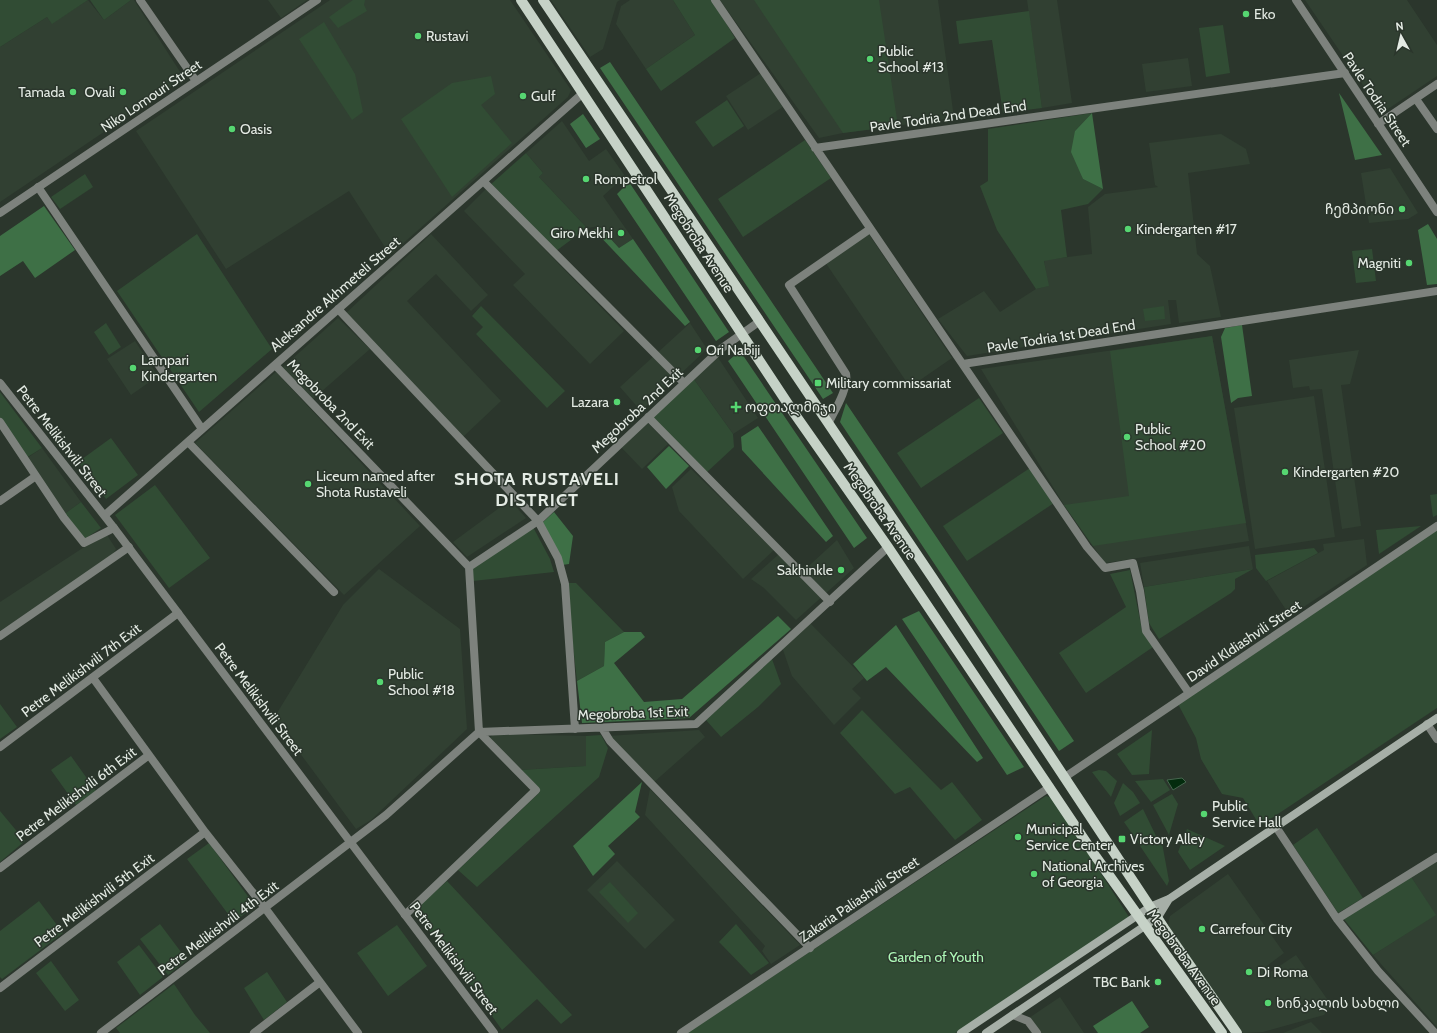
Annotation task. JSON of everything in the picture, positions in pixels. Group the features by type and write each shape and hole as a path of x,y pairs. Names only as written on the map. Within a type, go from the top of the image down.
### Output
{"main road":[{"name":"Megobroba Avenue","path":"522,0 794,413 888,547 1137,915 1222,1033"},
{"name":"Megobroba Avenue","path":"543,0 825,417 1158,918 1237,1033"},
{"path":"961,1033 1150,906 1169,899 1437,718"},
{"path":"986,1033 1158,918 1169,899"}],"street":[{"path":"140,0 196,81"},
{"name":"Niko Lomouri Street","path":"0,213 316,0"},
{"path":"715,0 1087,547 1105,568 1134,563 1146,631 1189,694"},
{"name":"Pavle Todria Street","path":"1296,0 1437,212"},
{"name":"Pavle Todria 2nd Dead End","path":"815,148 1345,73"},
{"path":"1378,124 1437,84"},
{"name":"Aleksandre Akhmeteli Street","path":"105,515 583,93"},
{"path":"1416,99 1437,129"},
{"path":"483,181 684,383"},
{"path":"38,188 202,429"},
{"path":"825,417 841,401 842,393 847,382 846,374 789,285 870,229"},
{"name":"Pavle Todria 1st Dead End","path":"963,364 1437,291"},
{"path":"338,309 538,521 558,558 564,584 575,729"},
{"name":"Megobroba 2nd Exit","path":"275,365 469,567 538,521 722,348 760,321"},
{"name":"Petre Melikishvili Street","path":"0,383 105,515 494,1033"},
{"path":"648,417 830,602"},
{"path":"0,422 64,518 84,543 114,528"},
{"path":"188,442 334,592"},
{"path":"0,501 36,476"},
{"name":"David Kldiashvili Street","path":"1065,777 1437,526"},
{"path":"0,636 129,547"},
{"name":"Megobroba 1st Exit","path":"479,732 696,724 888,547"},
{"path":"405,915 536,790 479,732 469,567"},
{"name":"Petre Melikishvili 7th Exit","path":"0,747 178,613"},
{"path":"93,678 205,832 265,908 358,1033"},
{"path":"1427,724 1437,739"},
{"path":"602,728 610,741 810,948"},
{"path":"351,843 386,815 479,732"},
{"name":"Petre Melikishvili 6th Exit","path":"0,868 149,755"},
{"name":"Zakaria Paliashvili Street","path":"681,1033 1050,787"},
{"path":"1276,827 1337,919 1378,971 1435,1033"},
{"name":"Petre Melikishvili 5th Exit","path":"0,988 205,832"},
{"name":"Petre Melikishvili 4th Exit","path":"101,1033 351,843"},
{"path":"1337,919 1437,857"},
{"path":"254,1033 320,982"},
{"path":"1013,1015 1028,1021 1037,1033"}],"shaded area":[{"path":"88,0 104,20 131,0 134,0 184,78 0,202 0,47 47,17 52,23"},
{"path":"268,0 307,0 281,18"},
{"path":"330,0 510,0 571,90 568,97 390,255 349,191 226,269 136,131"},
{"path":"551,0 620,0 617,2 603,49 590,57"},
{"path":"630,0 673,0 695,35 646,69 616,24 621,6"},
{"name":"Public School #13","path":"720,0 938,0 954,118 843,133 819,138"},
{"path":"1027,0 1057,0 1072,103 1042,108"},
{"path":"1305,0 1407,0 1437,45 1437,76 1382,113"},
{"path":"1188,58 1192,86 1146,92 1142,64"},
{"path":"610,62 833,393 823,399 600,68"},
{"path":"761,73 784,106 748,130 726,96"},
{"path":"1339,93 1382,155 1355,160"},
{"path":"1092,113 1103,189 1083,179 1071,152 1075,131"},
{"path":"583,114 600,139 586,148 570,124"},
{"path":"562,121 589,161 606,149 625,176 603,196 633,239 619,248 600,226 587,228 539,177 543,173 526,153"},
{"path":"1221,134 1246,149 1250,164 1188,173 1197,254 1210,266 1221,317 1179,323 1176,300 1168,300 1171,324 967,356 938,319 984,291 1000,312 1036,289 1048,286 1044,260 1092,254 1088,207 1105,194 1158,187 1155,185 1149,143"},
{"path":"1390,168 1418,213 1408,219 1369,223 1361,173"},
{"path":"629,182 729,332 716,341 617,194"},
{"path":"486,189 624,331 590,364 513,285 525,274 464,211"},
{"path":"44,206 75,250 35,278 23,261 0,276 0,236"},
{"path":"1428,224 1437,239 1437,284 1427,285 1418,230"},
{"path":"599,226 619,248 633,239 690,322 685,326 594,230"},
{"path":"868,233 952,358 910,387 825,262"},
{"path":"431,234 488,295 471,311 436,274 407,301 501,401 463,437 346,313"},
{"path":"338,318 370,349 313,399 282,368"},
{"path":"690,323 707,349 641,411 620,387"},
{"path":"1242,325 1252,396 1238,398 1231,403 1221,337 1225,328"},
{"name":"Public School #20","path":"1212,336 1249,541 1105,563 1064,505 981,369"},
{"name":"Lampari Kindergarten","path":"135,341 158,376 131,395 107,359"},
{"path":"1359,350 1350,384 1341,385 1361,526 1342,529 1322,389 1310,390 1309,386 1293,388 1289,360"},
{"path":"740,351 867,538 854,548 728,361"},
{"path":"717,356 758,418 733,434 693,378"},
{"name":"Liceum named after Shota Rustaveli","path":"276,372 420,526 344,595 195,443"},
{"name":"Kindergarten #20","path":"1314,396 1335,537 1255,549 1234,408"},
{"path":"846,403 1074,741 1059,751 840,422"},
{"path":"646,421 668,444 642,469 620,446"},
{"path":"758,426 833,536 826,542 742,450 741,437"},
{"path":"669,446 689,466 666,489 647,467"},
{"path":"42,448 81,502 63,515 27,458"},
{"path":"691,469 774,550 743,579 679,511 672,487"},
{"path":"510,500 526,518 467,557 453,542"},
{"path":"554,512 573,536 569,564 562,565 542,523"},
{"path":"107,535 116,549 112,556 0,631 0,602 95,540"},
{"path":"1364,539 1367,565 1290,616 1267,581 1324,550 1323,544"},
{"path":"837,540 854,568 796,620 764,588 751,579 779,554 800,574"},
{"path":"1249,546 1253,569 1144,587 1140,563"},
{"name":"Public School #18","path":"379,569 460,629 467,729 371,820 356,829 274,718 343,605"},
{"path":"919,611 1024,767 1007,775 902,619"},
{"path":"778,616 791,629 689,718 582,723 577,681 604,666 605,642 624,632 641,632 645,637 614,663 644,702 682,699"},
{"path":"809,622 864,678 852,689 861,698 834,725 792,676 782,647"},
{"path":"896,625 983,758 977,762 886,667 867,681 853,664"},
{"path":"699,730 705,737 653,783 608,736"},
{"path":"493,734 586,736 586,766 520,770 489,739"},
{"path":"1182,778 1186,782 1173,790 1167,780"},
{"path":"642,782 635,812 640,817 608,846 615,854 593,876 573,846"},
{"path":"650,789 800,945 771,964 762,951 765,946 645,815"},
{"path":"1437,859 1437,1027 1373,955 1435,915 1410,875"},
{"path":"617,861 675,920 645,949 587,890"},
{"path":"1228,874 1284,953 1268,965 1265,971 1269,973 1296,955 1332,1006 1324,1015 1263,1032 1243,1033 1218,1000 1168,925 1170,916"},
{"path":"1060,997 1084,1033 1040,1033 1029,1018"},
{"path":"1132,1001 1149,1027 1140,1033 1098,1033 1093,1026"},
{"path":"1311,1022 1322,1033 1283,1033"}],"green space":[{"path":"0,0 88,0 52,24 47,17 0,47"},
{"path":"90,0 131,0 104,20"},
{"path":"353,0 365,0 364,5 367,11 338,28 329,17"},
{"path":"673,0 712,0 735,38 661,91 646,69 695,35"},
{"name":"Public School #13","path":"754,0 879,0 898,126 843,133"},
{"path":"1029,11 1042,108 1003,113 992,40 959,44 956,21"},
{"path":"324,22 355,74 363,112 352,120 299,39"},
{"path":"1223,25 1230,73 1206,77 1199,28"},
{"path":"491,76 495,94 481,105 512,143 452,197 401,119 452,83"},
{"path":"727,100 744,126 713,147 695,122"},
{"path":"1092,113 1075,131 1083,179 1103,189 1088,204 1061,210 1067,257 1044,261 1049,286 1036,289 997,230 980,186 988,181 988,129"},
{"path":"805,140 831,178 743,237 718,199"},
{"path":"526,153 543,173 539,177 587,228 556,251 490,185"},
{"path":"85,174 93,187 60,209 51,197"},
{"path":"197,234 272,349 199,412 117,291"},
{"path":"1372,249 1376,281 1356,283 1352,251"},
{"path":"481,306 565,391 547,408 476,334 483,327 472,316"},
{"path":"1164,306 1165,319 1145,321 1143,309"},
{"path":"106,323 121,347 109,355 94,332"},
{"name":"Public School #20","path":"1212,336 1246,523 1093,546 1064,505 1129,496 1110,351"},
{"path":"693,378 733,434 734,447 706,473 652,418"},
{"path":"0,392 42,448 26,458 0,419"},
{"path":"979,398 1003,433 921,488 897,453"},
{"path":"111,438 138,475 106,499 78,462"},
{"path":"1030,468 1054,503 967,561 943,526"},
{"path":"155,485 210,558 169,588 115,515"},
{"path":"1437,494 1437,515 1433,517 1430,495"},
{"path":"81,502 101,528 83,540 63,515"},
{"path":"1421,526 1379,554 1376,530"},
{"path":"533,527 550,559 554,572 473,581 472,567"},
{"path":"1437,530 1437,708 1260,826 1243,798 1222,794 1201,759 1196,738 1178,704"},
{"path":"1314,548 1318,553 1266,581 1256,568 1255,555"},
{"path":"1253,569 1235,579 1235,589 1231,593 1159,639 1149,623 1144,587"},
{"path":"1130,570 1142,630 1153,647 1086,693 1059,653 1126,607 1110,574"},
{"path":"566,583 576,583 624,632 605,642 604,666 577,681"},
{"path":"772,659 781,684 758,707 721,737 706,720"},
{"path":"0,704 17,727 0,739"},
{"path":"862,710 941,790 952,782 982,820 955,840 910,787 895,794 840,733"},
{"path":"1152,730 1149,774 1132,775 1117,754"},
{"path":"601,735 608,748 599,777 477,887 458,870 540,792 520,770 586,766 586,736"},
{"path":"71,756 96,791 76,805 51,770"},
{"path":"1099,770 1106,771 1117,781 1111,797 1092,772"},
{"path":"1163,779 1170,790 1151,802 1135,781"},
{"path":"1123,783 1133,792 1140,803 1120,816 1114,803"},
{"path":"1172,794 1178,804 1169,835 1153,805"},
{"name":"Garden of Youth","path":"1046,796 1052,798 1129,917 955,1033 687,1033"},
{"path":"1143,809 1158,840 1135,838 1124,822"},
{"path":"0,811 25,841 0,862"},
{"path":"1317,828 1363,898 1338,913 1293,845"},
{"path":"1187,829 1225,846 1190,870 1178,852"},
{"path":"1136,840 1162,843 1169,881 1167,886"},
{"path":"209,843 255,906 234,922 187,859"},
{"path":"1410,875 1436,915 1373,955 1343,918"},
{"path":"447,881 572,1015 561,1024 537,999 502,1030 443,947 413,911"},
{"path":"610,882 638,913 628,923 599,892"},
{"path":"39,901 63,933 2,979 0,977 0,931"},
{"path":"160,924 187,960 168,975 140,939"},
{"path":"736,924 769,963 751,975 719,942"},
{"path":"397,925 427,966 388,996 357,953"},
{"path":"139,945 163,977 140,995 117,962"},
{"path":"51,961 79,1000 65,1011 36,973"},
{"path":"267,972 287,1002 264,1020 244,988"},
{"path":"174,984 195,1015 210,1033 120,1033 116,1028"}],"place":[{"name":"Eko","path":"1246,14"},
{"name":"Rustavi","path":"418,36"},
{"name":"Public School #13","path":"870,59"},
{"name":"Tamada","path":"73,92"},
{"name":"Ovali","path":"123,92"},
{"name":"Gulf","path":"523,96"},
{"name":"Oasis","path":"232,129"},
{"name":"Rompetrol","path":"586,179"},
{"name":"ჩემპიონი","path":"1402,209"},
{"name":"Kindergarten #17","path":"1128,229"},
{"name":"Giro Mekhi","path":"621,233"},
{"name":"Magniti","path":"1409,263"},
{"name":"Ori Nabiji","path":"698,350"},
{"name":"Lampari Kindergarten","path":"133,368"},
{"name":"Military commissariat","path":"818,383"},
{"name":"Lazara","path":"617,402"},
{"name":"ოფთალმიჯი","path":"736,407"},
{"name":"Public School #20","path":"1127,437"},
{"name":"Kindergarten #20","path":"1285,472"},
{"name":"Liceum named after Shota Rustaveli","path":"308,484"},
{"name":"Sakhinkle","path":"841,570"},
{"name":"Public School #18","path":"380,682"},
{"name":"Public Service Hall","path":"1204,814"},
{"name":"Municipal Service Center","path":"1018,837"},
{"name":"Victory Alley","path":"1122,839"},
{"name":"National Archives of Georgia","path":"1034,874"},
{"name":"Carrefour City","path":"1202,929"},
{"name":"Di Roma","path":"1249,972"},
{"name":"TBC Bank","path":"1158,982"},
{"name":"ხინკალის სახლი","path":"1268,1003"}],"district":[{"name":"SHOTA RUSTAVELI DISTRICT","path":"537,489"}]}
